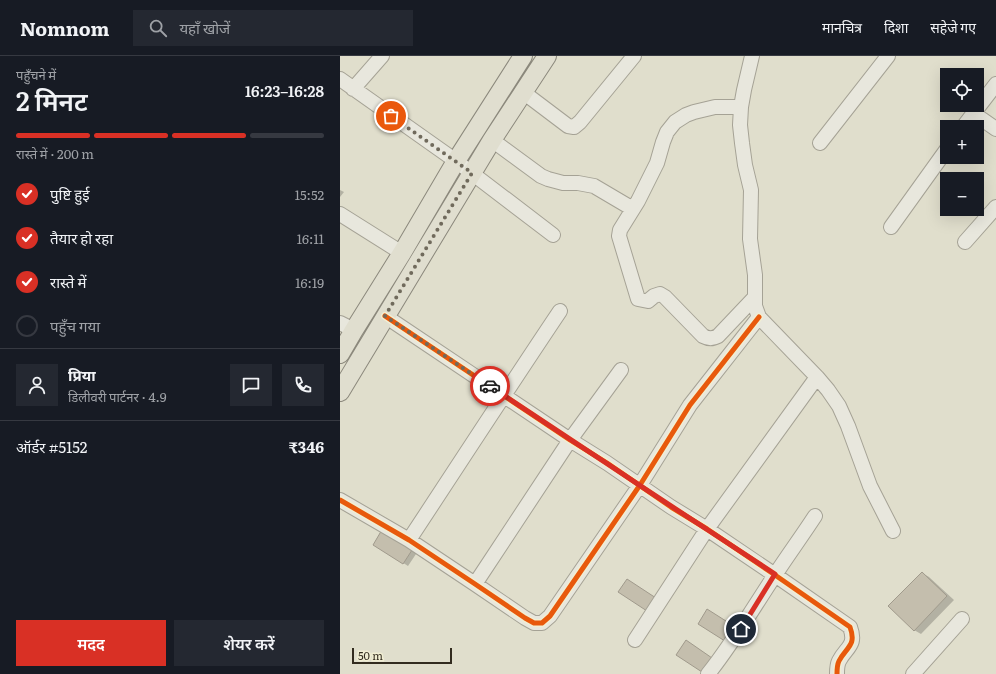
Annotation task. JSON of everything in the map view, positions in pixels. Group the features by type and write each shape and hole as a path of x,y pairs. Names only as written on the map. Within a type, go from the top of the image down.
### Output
{"main road":[{"path":"340,354 347,327 402,253 456,161 523,56"},
{"path":"340,392 492,140 547,56"}],"street":[{"path":"353,89 382,56"},
{"path":"523,92 568,126 574,127 580,122 634,56"},
{"path":"752,56 741,107 740,125 745,165 751,190 750,239 755,275 755,306 759,317 817,377 839,406 870,486 893,531"},
{"path":"820,143 888,56"},
{"path":"340,79 456,161 553,235"},
{"path":"968,120 996,84"},
{"path":"741,107 715,107 686,115 676,122 668,132 663,142 657,163 633,210 620,230 619,236 638,299 648,301 654,296 660,294 666,297 703,336 708,339 718,336 755,297"},
{"path":"973,113 996,130"},
{"path":"492,140 548,180 594,186 633,210"},
{"path":"891,227 940,159"},
{"path":"965,242 996,207"},
{"path":"340,214 402,253"},
{"path":"409,540 503,395 560,311"},
{"path":"385,316 671,507 775,574 850,628 853,635 851,646 838,668 825,674"},
{"path":"340,500 409,540 525,618 534,623 542,624 550,616 640,485 690,405 759,317"},
{"path":"475,584 570,440 621,370"},
{"path":"635,640 707,529 817,377"},
{"path":"708,674 748,618 775,574 815,516"},
{"path":"913,674 962,619"}],"building":[{"path":"383,528 414,547 403,564 373,545"},
{"path":"922,572 947,596 914,631 888,606"},
{"path":"627,579 656,598 647,611 618,592"},
{"path":"707,609 737,628 728,643 698,624"},
{"path":"686,640 712,658 702,672 676,655"}],"cycle path":[{"path":"385,316 671,507 707,529 850,627 852,633 850,646 839,661 837,666 837,674"},
{"path":"340,500 409,540 525,618 534,623 542,623 550,616 640,485 690,405 759,317"}],"way so far":[{"path":"391,116 472,173 385,316 490,386"}],"route":[{"path":"490,386 570,440 618,470 671,507 775,574 741,629"}]}
